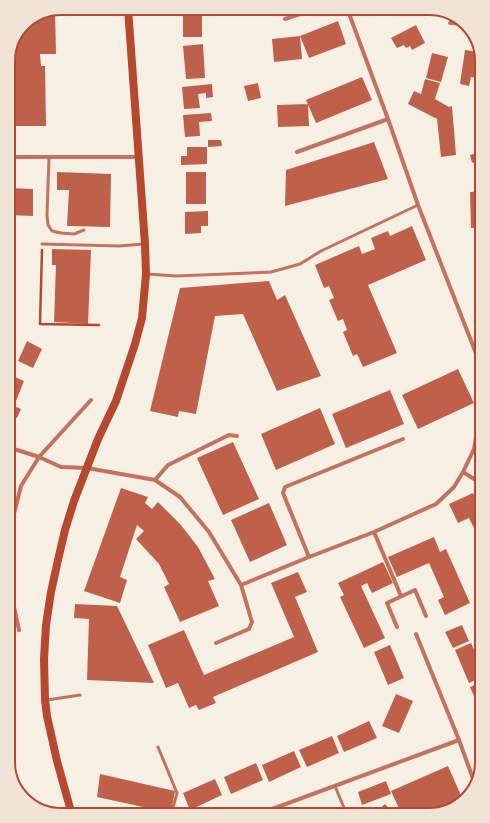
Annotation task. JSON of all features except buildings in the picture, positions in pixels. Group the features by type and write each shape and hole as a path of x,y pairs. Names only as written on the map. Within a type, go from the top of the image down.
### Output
{"main road":[{"path":"70,808 57,761 47,716 44,659 46,625 51,592 65,530 76,495 98,439 116,401 142,318 146,274 145,244 129,15"}],"street":[{"path":"285,18 295,15"},
{"path":"350,15 418,205 475,351"},
{"path":"450,23 455,23"},
{"path":"297,152 388,119"},
{"path":"15,157 139,157"},
{"path":"15,510 21,486 39,457 92,400"},
{"path":"155,480 168,465 229,435 237,436"},
{"path":"309,557 283,493 285,487 403,439"},
{"path":"241,585 374,532 436,504 454,487 474,449 475,443"},
{"path":"15,449 61,466 87,468 155,480 180,497 209,532 241,585 252,622 249,629 216,643"},
{"path":"463,472 475,480"},
{"path":"374,532 401,596"},
{"path":"397,626 387,603 415,590 426,616"},
{"path":"15,610 19,630"},
{"path":"416,634 473,775"},
{"path":"275,808 459,740"}],"lane":[{"path":"49,157 48,225 52,231 61,233 74,234 84,230"},
{"path":"146,274 176,276 271,272 300,264 321,251 418,205"},
{"path":"42,244 118,246 145,244"},
{"path":"45,700 80,695"},
{"path":"158,746 177,793 174,808"},
{"path":"335,786 344,808"}],"path":[{"path":"42,244 40,324 99,325"}]}
